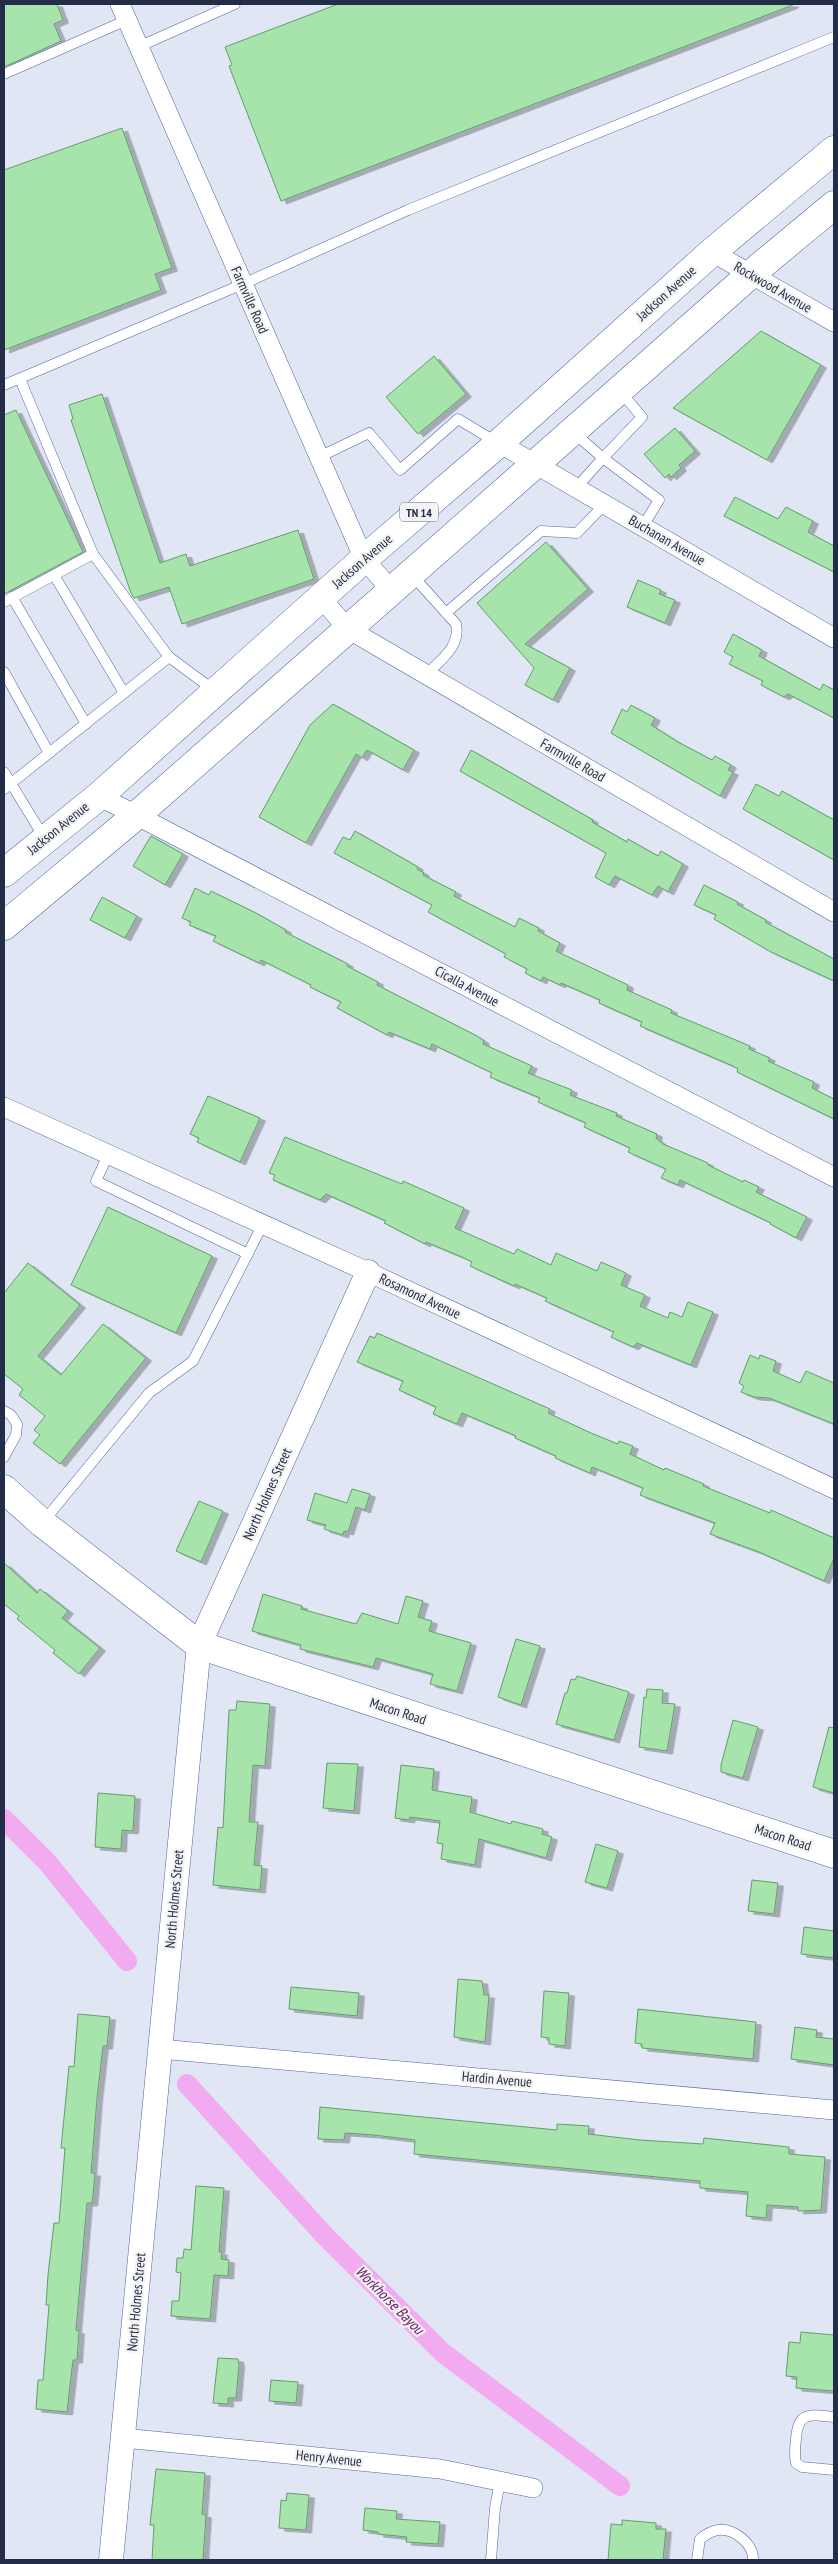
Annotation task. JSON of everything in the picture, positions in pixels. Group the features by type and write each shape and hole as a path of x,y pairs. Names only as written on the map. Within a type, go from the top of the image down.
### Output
{"main road":[{"name":"Jackson Avenue","path":"4,873 99,796 712,252 834,150"},
{"path":"4,926 138,814 751,274 834,205"},
{"name":"Macon Road","path":"4,1490 42,1523 198,1645 834,1854"}],"street":[{"name":"Farmville Road","path":"123,12 364,559 401,582"},
{"name":"Rockwood Avenue","path":"712,252 834,322"},
{"name":"Buchanan Avenue","path":"499,443 834,638"},
{"name":"Farmville Road","path":"321,598 348,630 834,912"},
{"name":"Cicalla Avenue","path":"99,796 138,814 834,1177"},
{"name":"Rosamond Avenue","path":"4,1108 368,1272 834,1489"},
{"name":"North Holmes Street","path":"111,2560 198,1645 368,1272"},
{"name":"Hardin Avenue","path":"160,2048 834,2110"},
{"name":"Henry Avenue","path":"123,2438 408,2465 533,2488"}],"lane":[{"path":"138,47 235,4"},
{"path":"4,74 123,12"},
{"path":"4,385 243,284 408,210 834,37"},
{"path":"20,378 93,554 169,657 216,691"},
{"path":"576,488 642,417 620,390"},
{"path":"319,457 369,433 400,470 458,419 499,443"},
{"path":"573,431 603,458 659,500 643,526"},
{"path":"446,613 541,531 577,533 605,504"},
{"path":"86,724 8,599 93,554"},
{"path":"54,575 124,693"},
{"path":"401,582 446,613 456,624 458,634 455,645 426,675"},
{"path":"7,787 169,657"},
{"path":"4,672 49,753"},
{"path":"4,772 7,787 45,839"},
{"path":"108,1154 96,1181 248,1254"},
{"path":"42,1523 150,1393 193,1361 263,1224"},
{"path":"4,1411 11,1415 17,1424 16,1435 4,1457"},
{"path":"834,2417 810,2415 800,2421 796,2426 795,2454 799,2466 834,2470"},
{"path":"491,2560 495,2508 500,2481"},
{"path":"696,2560 700,2539 718,2530 731,2532 746,2542 751,2550 753,2560"}],"building":[{"path":"4,4 57,4 63,20 54,24 61,41 4,67"},
{"path":"338,4 793,5 281,201 229,66 232,65 225,47"},
{"path":"122,128 172,268 155,274 161,290 4,350 4,170"},
{"path":"761,331 821,365 767,460 673,408"},
{"path":"434,356 466,394 418,434 386,397"},
{"path":"102,394 160,563 186,554 190,566 298,530 314,579 182,624 169,587 134,598 71,420 73,419 69,405"},
{"path":"16,410 83,552 4,594 4,415"},
{"path":"675,428 695,451 679,465 681,468 671,477 669,474 665,478 644,454"},
{"path":"735,497 778,519 786,507 813,521 808,532 834,546 834,572 724,516"},
{"path":"546,542 588,589 525,644 570,668 553,700 525,685 534,668 477,603"},
{"path":"638,580 661,590 659,594 675,600 665,623 627,607"},
{"path":"733,634 762,650 759,656 820,690 823,684 834,690 834,718 788,694 784,697 761,685 763,681 729,664 733,657 724,652"},
{"path":"333,704 414,750 403,770 367,750 362,758 356,754 306,843 259,817 310,725"},
{"path":"631,705 655,718 651,725 678,742 712,760 715,756 731,765 728,770 733,772 720,796 611,733 622,709 627,712"},
{"path":"471,750 593,820 592,822 627,842 628,839 658,856 661,851 683,864 668,892 658,886 652,895 615,876 609,885 595,877 606,853 460,771"},
{"path":"756,784 779,796 782,791 834,820 834,860 743,809"},
{"path":"355,831 418,867 417,869 424,873 423,875 456,892 454,896 515,927 519,918 539,928 538,931 560,943 556,951 628,985 627,990 672,1010 671,1013 750,1046 749,1049 770,1058 768,1061 814,1082 812,1088 834,1099 834,1119 737,1072 738,1069 733,1066 640,1026 642,1022 599,1003 600,1000 561,983 560,985 543,977 541,981 525,973 527,969 504,957 506,954 428,912 432,905 334,853 343,837 350,840"},
{"path":"151,836 183,854 165,885 133,866"},
{"path":"704,885 738,902 737,904 766,920 765,922 834,959 834,981 771,952 714,919 716,915 694,905"},
{"path":"195,888 209,895 211,891 256,913 286,930 285,932 348,964 347,966 378,982 377,985 477,1036 484,1041 483,1044 532,1066 528,1073 572,1090 570,1095 617,1113 616,1116 657,1134 656,1138 663,1144 708,1163 708,1165 743,1182 744,1180 759,1187 756,1192 807,1217 796,1238 771,1223 680,1180 678,1185 661,1178 666,1169 628,1152 630,1148 584,1127 586,1123 538,1102 540,1098 490,1077 492,1073 432,1044 430,1049 389,1032 387,1035 337,1008 341,1002 310,987 311,985 261,960 259,963 213,941 216,936 189,925 191,922 182,918"},
{"path":"102,897 137,916 125,938 90,920"},
{"path":"208,1096 260,1118 240,1162 197,1142 199,1138 190,1134"},
{"path":"285,1137 402,1184 403,1181 464,1208 455,1228 514,1254 517,1249 551,1265 556,1253 597,1271 601,1262 626,1273 621,1285 645,1295 640,1306 668,1318 670,1312 682,1317 688,1302 713,1312 691,1365 637,1343 633,1347 611,1337 614,1332 545,1301 547,1298 515,1284 514,1286 470,1266 472,1262 462,1257 426,1242 425,1244 384,1223 386,1221 326,1194 320,1200 273,1180 275,1175 269,1173"},
{"path":"108,1207 212,1256 176,1333 71,1285"},
{"path":"28,1263 80,1305 38,1356 61,1375 103,1324 146,1358 60,1464 33,1443 40,1435 34,1430 45,1416 19,1395 23,1389 4,1374 4,1293"},
{"path":"377,1333 550,1409 548,1413 591,1433 618,1444 619,1441 633,1446 630,1454 664,1470 665,1468 704,1484 703,1486 770,1513 771,1510 834,1538 834,1558 824,1581 759,1552 710,1534 715,1523 640,1495 643,1488 592,1467 590,1473 515,1438 516,1436 462,1413 457,1424 433,1414 436,1407 399,1390 403,1381 357,1362 370,1336 375,1338"},
{"path":"750,1355 759,1359 760,1355 776,1361 773,1371 800,1383 806,1371 834,1383 834,1424 769,1398 754,1397 741,1392 744,1386 739,1383"},
{"path":"352,1489 370,1494 365,1510 356,1507 348,1532 344,1531 343,1535 324,1529 326,1525 307,1520 315,1493 347,1503"},
{"path":"199,1501 223,1511 201,1562 176,1551"},
{"path":"4,1563 37,1593 40,1589 68,1611 62,1618 100,1648 79,1674 53,1653 55,1650 17,1619 19,1616 4,1604"},
{"path":"263,1594 302,1606 301,1609 356,1624 362,1613 398,1624 406,1596 423,1601 418,1617 432,1621 429,1631 471,1643 457,1691 430,1684 433,1674 376,1658 373,1667 300,1649 301,1645 252,1631"},
{"path":"516,1639 540,1646 521,1705 498,1697"},
{"path":"577,1676 629,1692 614,1740 556,1724 571,1679 575,1680"},
{"path":"647,1689 663,1690 662,1703 675,1704 667,1751 639,1747 644,1697 646,1698"},
{"path":"237,1701 270,1704 265,1766 253,1765 249,1822 258,1822 254,1865 262,1866 260,1890 213,1885 218,1827 223,1828 229,1710 236,1710"},
{"path":"733,1720 758,1727 743,1778 721,1772 721,1765"},
{"path":"829,1727 834,1728 834,1793 813,1787"},
{"path":"327,1763 358,1764 354,1811 323,1808"},
{"path":"401,1765 434,1769 432,1790 472,1797 470,1812 511,1824 512,1821 543,1829 542,1834 552,1837 546,1858 479,1839 475,1865 441,1859 443,1844 437,1843 440,1821 410,1817 409,1820 395,1818"},
{"path":"98,1793 135,1796 133,1831 122,1830 121,1849 95,1847"},
{"path":"596,1844 618,1851 607,1888 585,1882"},
{"path":"752,1880 778,1883 774,1914 748,1911"},
{"path":"804,1927 834,1931 834,1958 801,1954"},
{"path":"458,1979 482,1981 484,1995 489,1995 485,2042 454,2037"},
{"path":"291,1987 359,1993 357,2016 289,2009"},
{"path":"544,1991 569,1993 565,2046 549,2044 549,2038 541,2037"},
{"path":"638,2009 756,2022 753,2059 642,2048 642,2044 635,2043"},
{"path":"78,2014 110,2017 107,2046 103,2046 97,2098 91,2173 95,2173 92,2203 87,2203 76,2330 79,2331 77,2360 73,2360 67,2412 36,2409 38,2380 43,2380 49,2305 46,2305 48,2275 54,2223 59,2223 65,2148 61,2148 69,2066 74,2067"},
{"path":"795,2027 817,2030 816,2037 834,2039 834,2065 791,2059"},
{"path":"320,2107 557,2130 557,2124 589,2126 588,2134 640,2140 703,2144 704,2138 789,2147 789,2154 825,2157 821,2210 798,2211 798,2207 767,2205 766,2218 746,2216 748,2192 700,2188 700,2181 414,2154 415,2140 374,2135 345,2133 344,2140 318,2139"},
{"path":"196,2186 224,2188 219,2252 222,2252 221,2259 229,2260 228,2276 214,2275 210,2319 171,2316 172,2301 179,2301 181,2273 176,2272 177,2258 183,2258 184,2249 191,2250"},
{"path":"801,2332 834,2335 834,2391 796,2388 797,2377 786,2376 789,2342 800,2343"},
{"path":"218,2358 238,2359 236,2398 228,2398 228,2404 213,2403"},
{"path":"271,2380 298,2382 296,2403 269,2401"},
{"path":"156,2469 205,2473 202,2514 206,2515 203,2560 152,2560 154,2525 150,2525"},
{"path":"287,2493 309,2495 306,2530 279,2528 281,2500 286,2501"},
{"path":"365,2508 397,2511 396,2519 440,2522 438,2544 406,2542 407,2537 378,2534 378,2532 363,2530"},
{"path":"622,2520 656,2523 656,2529 666,2529 663,2560 608,2560 611,2524 622,2525"}],"waterway":[{"path":"4,1819 48,1863 127,1961"},
{"name":"Workhorse Bayou","path":"187,2084 325,2236 443,2353 620,2486"}]}
